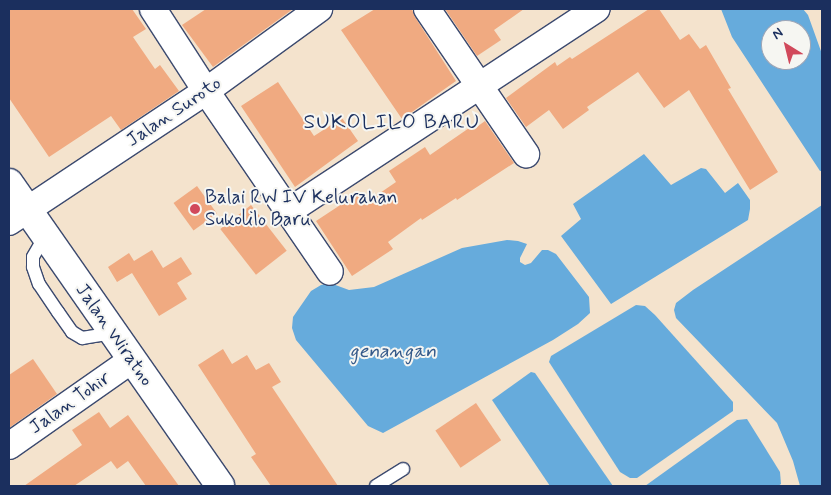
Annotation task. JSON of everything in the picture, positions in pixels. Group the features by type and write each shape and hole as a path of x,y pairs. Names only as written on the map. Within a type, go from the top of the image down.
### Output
{"main road":[{"name":"Jalan Wiratno","path":"9,183 18,217 45,236 220,486"}],"street":[{"path":"153,9 206,91 330,272"},
{"name":"Jalan Suroto","path":"18,217 206,91 319,9"},
{"path":"427,9 526,154"},
{"path":"289,211 597,9"},
{"name":"Jalan Tohir","path":"9,446 132,360"}],"lane":[{"path":"376,486 403,469"}],"water":[{"path":"721,9 803,9 808,15 810,20 761,20 761,70 811,70 811,23 822,54 822,171 820,171 732,37"},
{"path":"644,154 671,185 701,168 706,169 725,193 738,183 750,200 748,220 611,304 561,236 581,219 573,204"},
{"path":"822,205 822,486 800,486 793,461 777,423 676,318 674,310 676,303 693,290"},
{"name":"genangan","path":"507,240 527,244 520,258 520,262 525,265 531,263 542,250 548,250 556,254 589,297 590,313 578,324 553,340 383,433 368,426 296,340 292,328 293,317 311,291 321,285 330,283 349,290 374,287 462,248"},
{"path":"636,305 645,306 655,315 733,402 733,411 637,478 630,478 620,472 549,362 551,356"},
{"path":"531,372 535,373 613,486 550,486 492,400"},
{"path":"747,419 780,472 781,484 778,486 645,486 737,420"}],"building":[{"path":"9,9 132,9 146,29 133,37 155,69 160,65 179,91 121,130 111,116 49,157 9,98"},
{"path":"206,9 293,9 213,67 182,25"},
{"path":"375,9 412,9 415,17 456,81 402,119 341,30"},
{"path":"445,9 524,9 494,30 501,40 477,56"},
{"path":"649,9 659,9 680,40 689,34 700,49 706,45 731,88 728,89 778,172 750,190 689,90 664,108 638,72 587,107 589,110 563,129 549,110 526,127 506,98 555,62 557,66 570,57 572,59"},
{"path":"278,82 314,136 342,118 358,141 295,187 241,106"},
{"path":"485,121 514,163 457,200 456,198 422,220 421,218 388,242 393,249 352,276 316,221 357,194 364,204 396,182 389,171 425,147 430,155 472,126 474,129"},
{"name":"Balai RW IV Kelurahan Sukolilo Baru","path":"197,186 217,214 194,231 174,203"},
{"path":"251,205 287,251 256,275 220,229"},
{"path":"152,250 163,268 181,257 192,274 177,283 187,299 159,316 132,273 117,282 108,267 129,253 134,261"},
{"path":"223,349 232,364 247,355 256,370 269,363 281,382 272,387 338,486 271,486 251,457 256,454 198,365"},
{"path":"33,359 57,394 9,428 9,375"},
{"path":"476,403 501,440 461,468 435,430"},
{"path":"99,412 110,428 128,415 179,486 146,486 128,461 117,469 111,461 74,486 24,486 82,445 72,430"}],"place":[{"name":"Balai RW IV Kelurahan Sukolilo Baru","path":"195,209"}],"district":[{"name":"SUKOLILO BARU","path":"392,122"}]}
